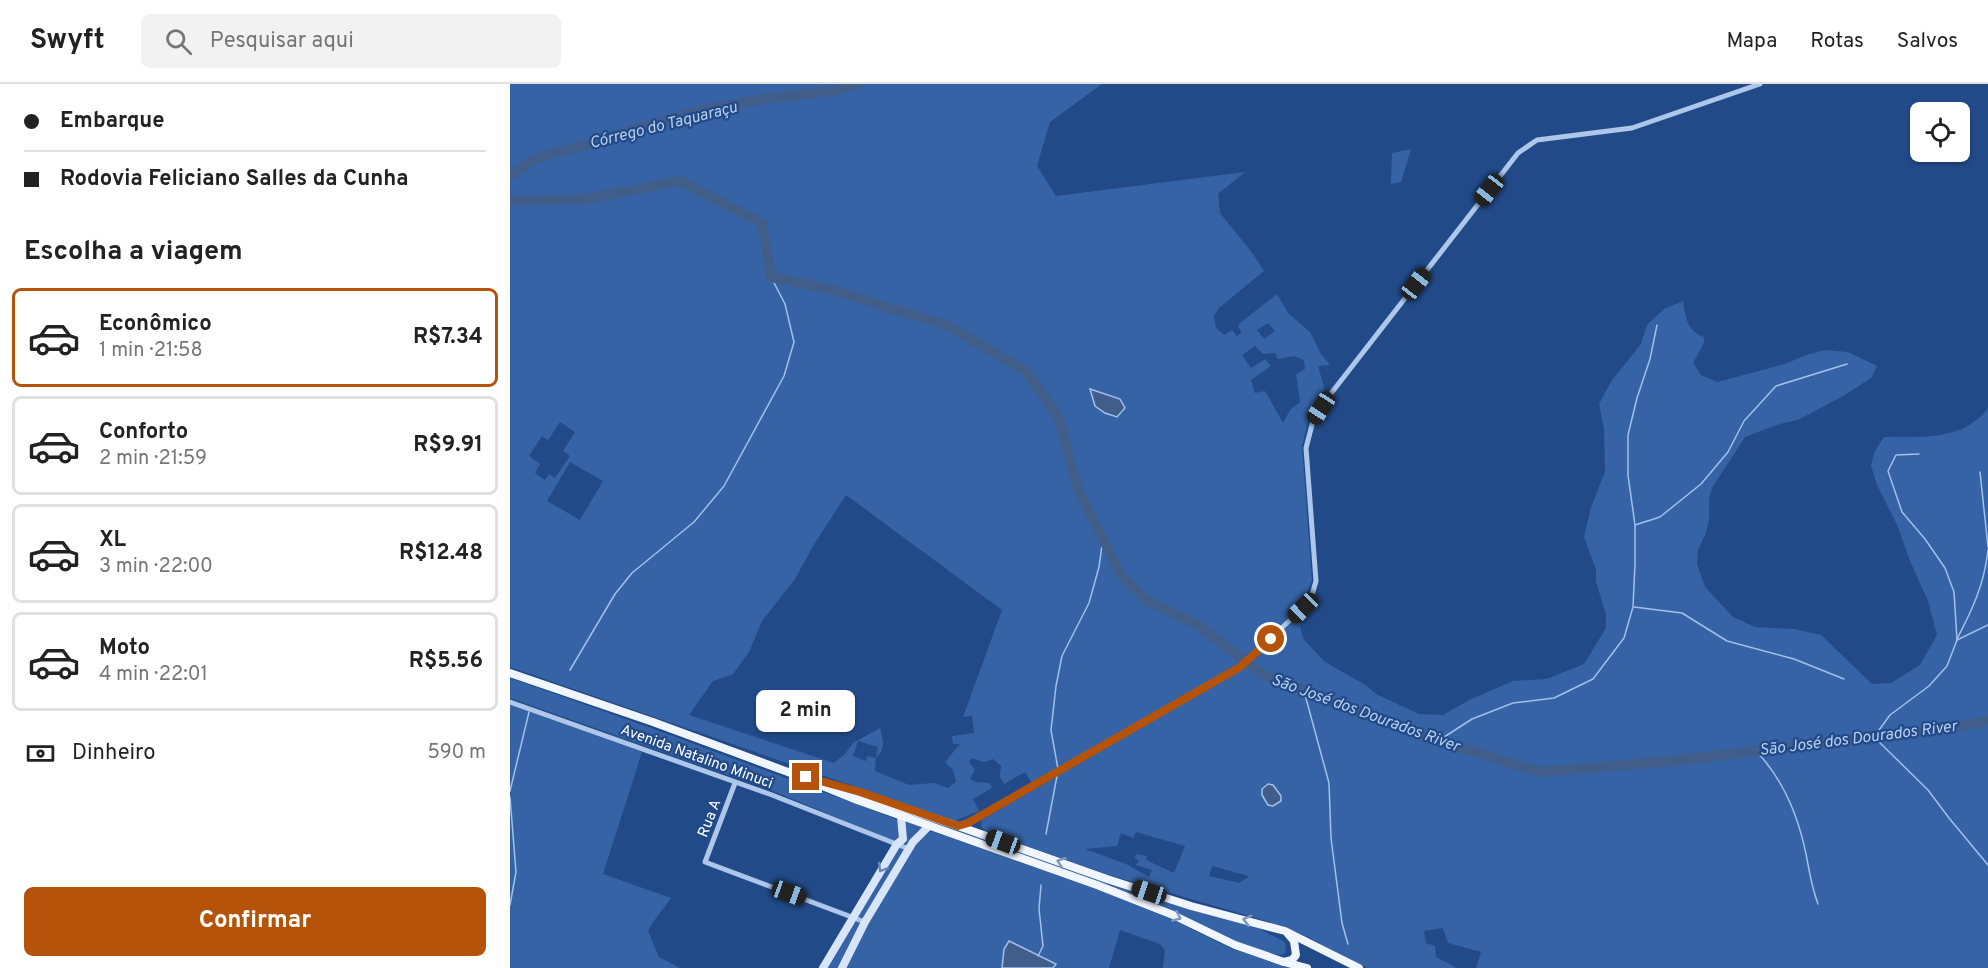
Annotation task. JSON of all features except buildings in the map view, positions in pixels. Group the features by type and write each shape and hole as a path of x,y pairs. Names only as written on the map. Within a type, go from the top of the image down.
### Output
{"main road":[{"path":"510,673 1108,890 1173,915 1235,945 1307,968"},
{"path":"788,772 860,792 1107,879 1191,906 1285,931 1359,968"},
{"path":"1284,962 1292,960 1296,955 1294,941 1285,931"}],"street":[{"path":"958,826 977,819 1240,667 1303,608 1312,595 1316,580 1306,448 1313,421 1329,396 1518,153 1537,140 1632,128 1761,84"},
{"name":"Avenida Natalino Minuci","path":"510,702 909,849"},
{"name":"Rua A","path":"735,783 705,862 852,916"},
{"path":"823,968 852,916 897,844 903,839 901,816"},
{"path":"977,819 982,834"},
{"path":"842,968 865,922 909,849 919,834 929,826"},
{"path":"852,916 865,922"}],"shaded area":[{"path":"510,84 1102,84 1050,122 1037,166 1056,196 1245,172 1218,194 1220,213 1264,271 1219,308 1214,316 1216,328 1224,335 1232,330 1237,336 1242,332 1238,327 1240,323 1277,294 1288,313 1310,332 1321,354 1330,365 1318,366 1326,394 1309,418 1302,446 1312,580 1301,607 1236,665 1032,783 1025,772 1004,784 1000,777 1001,766 993,759 984,762 971,758 969,762 975,770 970,779 989,783 992,788 973,799 979,811 954,821 510,667","holes":["1268,323 1275,331 1264,339 1257,330","1255,346 1263,354 1275,353 1278,359 1294,356 1304,360 1305,369 1296,374 1300,402 1290,410 1283,423 1265,391 1255,393 1251,380 1271,366 1265,359 1251,368 1242,355","1091,390 1120,399 1095,406","560,422 575,432 563,451 570,456 555,478 549,474 545,480 535,473 540,464 529,456 542,436 548,440","570,462 603,481 580,520 547,501","846,495 1002,610 963,717 972,716 974,733 952,736 953,744 960,744 945,762 953,770 956,782 948,788 934,783 909,785 875,771 876,758 883,744 880,728 853,743 834,763 689,715 713,681 733,674 749,652 762,621 795,579","858,741 878,747 876,758 867,756 866,761 853,756"]},
{"path":"1411,149 1401,182 1391,184 1392,153"},
{"path":"1683,301 1690,327 1704,337 1704,343 1693,363 1701,375 1718,382 1785,364 1825,350 1848,352 1877,366 1871,378 1845,395 1798,420 1776,425 1745,437 1712,488 1709,499 1709,520 1698,550 1697,564 1705,587 1733,617 1755,627 1794,629 1821,635 1872,684 1891,683 1920,665 1937,635 1928,601 1898,527 1877,485 1871,465 1875,451 1884,437 1927,437 1954,432 1978,419 1988,408 1988,968 1476,968 1481,952 1448,943 1443,928 1424,931 1426,943 1435,946 1436,957 1457,968 1367,968 1283,926 1106,874 985,831 981,826 982,820 1242,669 1305,610 1300,627 1304,640 1325,662 1367,686 1376,694 1419,714 1443,715 1469,700 1513,681 1547,679 1584,664 1606,628 1606,614 1596,582 1596,569 1584,537 1591,507 1605,472 1604,428 1599,404 1612,380 1641,344 1647,325 1664,309","holes":["1136,832 1185,846 1174,873 1146,860 1147,856 1137,854 1134,858 1139,860 1136,865 1152,870 1149,877 1126,864 1085,849 1117,846 1121,833 1133,838","1212,866 1248,876 1248,877 1239,883 1209,876"]},
{"path":"1090,389 1120,399 1125,408 1117,417 1105,413 1095,406"},
{"path":"510,678 899,820 901,839 896,842 773,791 510,698"},
{"path":"510,705 642,752 603,874 671,898 648,931 659,957 680,968 510,968"},
{"path":"1268,784 1273,785 1281,796 1281,801 1273,806 1268,805 1262,795 1262,789"},
{"path":"863,796 1252,925 1285,942 1286,952 1282,955 1266,953"},
{"path":"903,820 925,828 909,847 900,844"},
{"path":"930,832 1097,889 1171,919 1232,949 1294,968 1163,968 1165,950 1160,944 1120,930 1109,968 1053,968 1055,964 1003,958 1002,968 844,968 906,858 919,841"},
{"path":"897,847 905,850 865,919 855,916"},
{"path":"852,918 862,922 839,968 826,968"},
{"path":"1009,941 1056,964 1053,968 1002,968 1004,949"}],"waterway":[{"name":"Córrego do Taquaraçu","path":"510,176 533,160 706,109 839,90 858,84"},
{"name":"São José dos Dourados River","path":"510,201 587,199 680,181 762,223 771,277 833,290 948,326 1026,371 1059,418 1077,487 1121,575 1146,600 1198,625 1262,674 1438,741 1541,772 1672,761 1944,729 1988,721"},
{"path":"570,670 615,594 632,573 694,522 724,486 784,376 794,342 785,304 771,277"},
{"path":"1438,741 1472,719 1513,703 1554,698 1593,679 1624,638 1633,607 1635,564 1635,525 1628,475 1628,435 1650,359 1657,325"},
{"path":"1635,525 1660,517 1701,484 1728,452 1744,421 1776,386 1847,364"},
{"path":"1919,454 1896,455 1888,471 1902,512 1945,568 1954,592 1957,640 1947,666 1929,686 1890,715 1874,737 1928,790 1988,865"},
{"path":"1980,472 1988,547"},
{"path":"1058,769 1051,730 1056,686 1062,656 1089,603 1099,567 1103,538"},
{"path":"1957,639 1977,596 1988,550"},
{"path":"1634,607 1682,613 1727,641 1794,659 1844,679"},
{"path":"1957,640 1988,625"},
{"path":"1304,691 1329,783 1331,838 1342,923 1348,944"},
{"path":"510,791 529,712"},
{"path":"1756,751 1782,786 1794,812 1818,904"},
{"path":"1046,834 1057,776"},
{"path":"510,797 516,872 510,905"},
{"path":"1038,956 1043,946 1039,909 1041,885"}],"route":[{"path":"806,777 860,792 958,826 977,819 1240,667 1271,639"}]}
